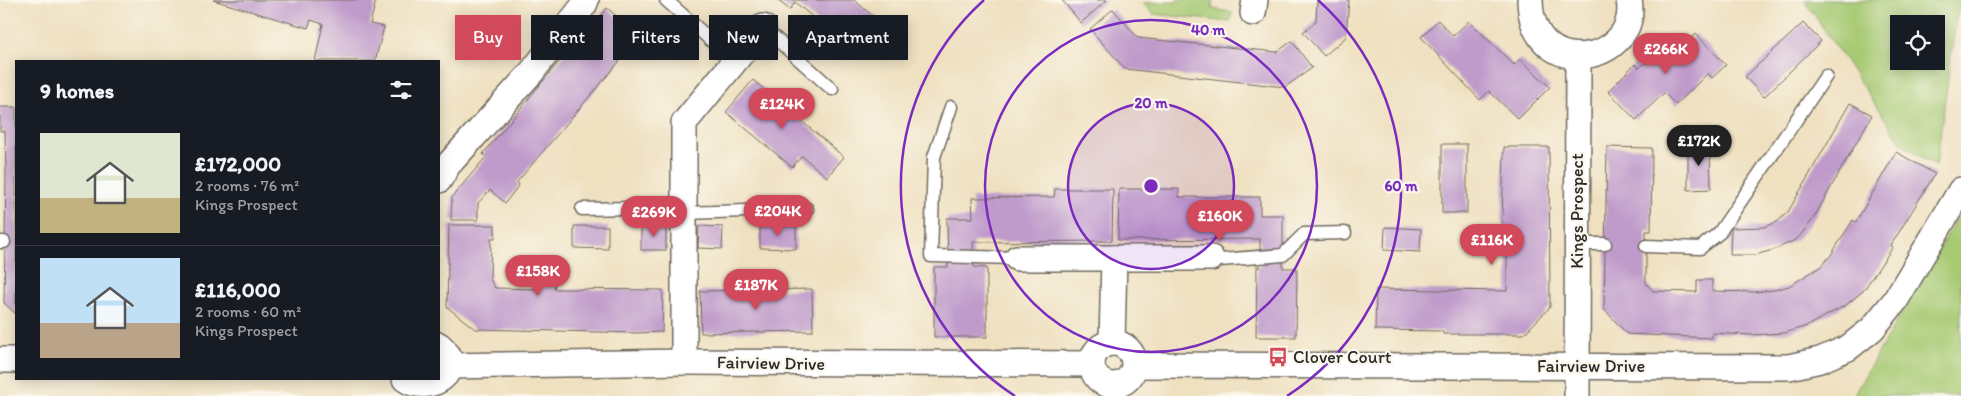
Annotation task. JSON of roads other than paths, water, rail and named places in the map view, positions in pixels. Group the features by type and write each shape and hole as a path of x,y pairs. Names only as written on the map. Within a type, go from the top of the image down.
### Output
{"street":[{"path":"1530,0 1531,17 1537,32 1548,45 1562,53 1578,57 1594,54 1609,47 1620,36 1627,21 1628,0"},
{"path":"440,178 448,165 531,74 583,2"},
{"name":"Kings Prospect","path":"1577,396 1578,57"},
{"path":"684,362 684,123 734,61"},
{"name":"Fairview Drive","path":"1135,365 1789,367 1820,360 1848,348 1872,329 1895,301 1961,190"},
{"path":"1017,258 1211,258"},
{"path":"1112,342 1114,258"},
{"path":"1112,342 1119,343 1131,351 1135,365 1126,382 1113,391 1096,377 1092,364 1092,358 1100,347 1112,342"},
{"path":"418,388 439,386 445,380 448,374 444,355"},
{"name":"Fairview Drive","path":"444,355 684,362 1092,364"},
{"path":"0,360 15,360"}],"lane":[{"path":"666,0 734,61"},
{"path":"778,40 832,89"},
{"path":"1646,246 1700,248 1719,233 1826,76"},
{"path":"951,107 934,157 931,256 1017,258"},
{"path":"582,209 807,209"},
{"path":"1211,258 1220,260 1283,255 1304,234 1345,233"},
{"path":"1577,244 1605,244"}],"place":[{"name":"Clover Court","path":"1278,357"}]}
